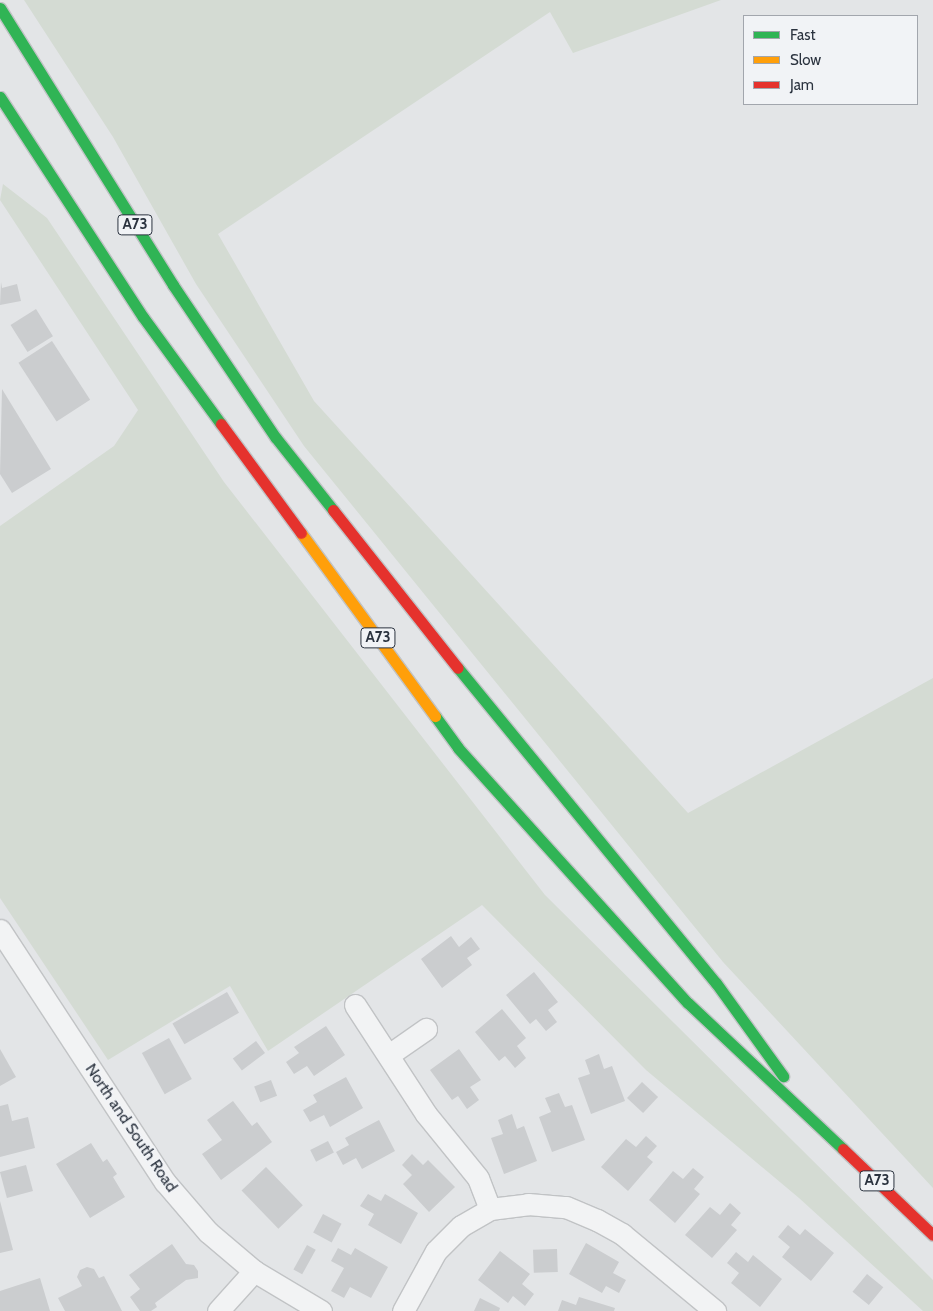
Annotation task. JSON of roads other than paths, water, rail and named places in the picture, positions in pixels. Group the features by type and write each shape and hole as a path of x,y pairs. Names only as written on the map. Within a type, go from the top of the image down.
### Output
{"main road":[{"name":"A73","path":"0,8 173,285 276,438 442,648 716,983 820,1126"},
{"name":"A73","path":"0,96 143,316 458,748 688,1003 933,1235"}],"street":[{"name":"North and South Road","path":"0,930 165,1182 208,1232 254,1271 321,1311"},
{"path":"355,1005 390,1054 426,1114 478,1178 490,1209"},
{"path":"390,1054 426,1029"},
{"path":"403,1311 436,1251 461,1226 490,1209 528,1204 566,1207 597,1220 622,1234 715,1311"},
{"path":"218,1311 254,1271"}]}
